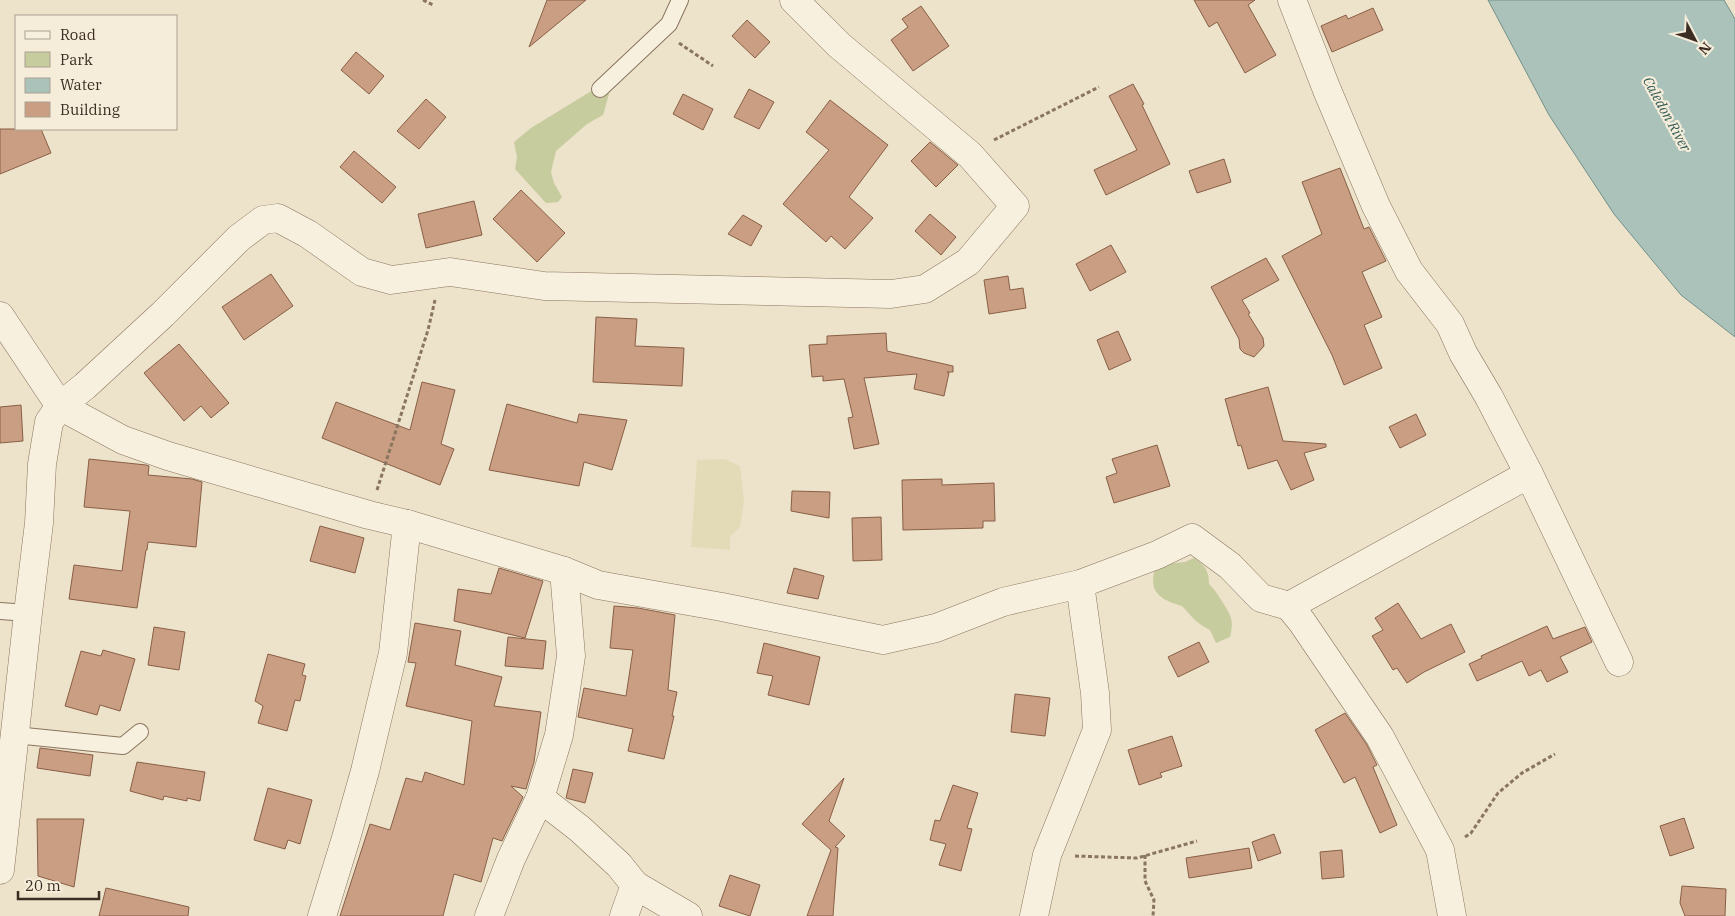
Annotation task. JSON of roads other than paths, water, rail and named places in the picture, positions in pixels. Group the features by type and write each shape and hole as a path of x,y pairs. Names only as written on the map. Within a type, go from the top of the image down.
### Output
{"street":[{"path":"0,870 39,523 42,464 49,422 60,406 85,386 163,314 239,238 263,220 278,218 308,234 362,272 391,280 450,272 544,286 882,294 926,289 968,262 1015,206 970,155 839,45 794,0"},
{"path":"1292,0 1327,90 1376,206 1409,272 1450,324 1463,353 1489,397 1529,474 1619,662"},
{"path":"0,316 60,406 123,440 168,456 369,515 408,524 564,571 598,585 722,607 883,640 936,628 1003,602 1080,584 1157,556 1192,538 1230,566 1261,598 1289,606 1302,622 1380,737 1440,850 1452,916"},
{"path":"1289,606 1529,474"},
{"path":"322,916 365,771 393,653 408,524"},
{"path":"488,916 511,859 540,798 559,736 571,656 564,571"},
{"path":"1034,916 1047,855 1097,730 1095,693 1080,584"},
{"path":"540,798 580,829 619,865 635,885 688,916"},
{"path":"624,916 635,885"}],"lane":[{"path":"600,89 662,32 669,24 680,0"},
{"path":"0,611 28,613"},
{"path":"15,734 123,746 140,732"}],"water":[{"name":"Caledon River","path":"1488,0 1724,0 1735,19 1735,337 1681,295 1614,214 1549,115"}]}
